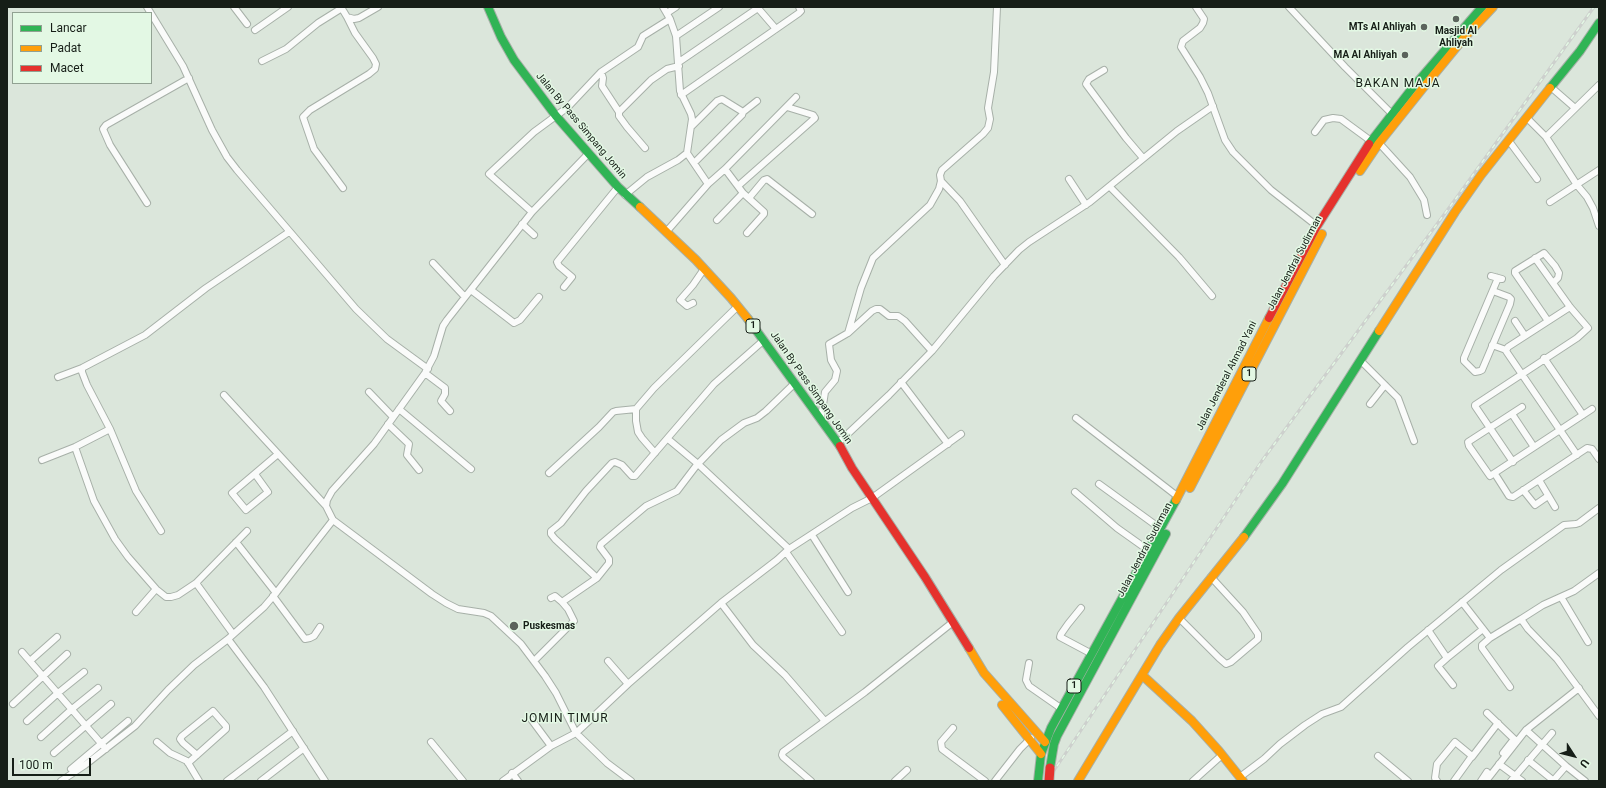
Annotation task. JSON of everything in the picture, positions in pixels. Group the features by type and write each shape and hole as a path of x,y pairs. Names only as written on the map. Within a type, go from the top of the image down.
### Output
{"main road":[{"name":"Jalan By Pass Simpang Jomin","path":"488,7 501,37 514,60 556,116 625,195 667,231 704,270 737,306 764,340 838,443 984,673 1021,716 1033,736 1041,754"},
{"name":"Jalan Jenderal Ahmad Yani","path":"1038,781 1041,754 1051,728 1178,496 1317,226 1375,142 1392,114 1481,7"},
{"name":"Jalan Jendral Sudirman","path":"1049,781 1054,744 1070,712 1098,663 1325,228 1375,142 1493,7"},
{"path":"1078,781 1142,675 1179,618 1256,520 1282,484 1448,223 1481,176 1552,88 1599,23"},
{"name":"Jalan By Pass Simpang Jomin","path":"984,673 995,696 1033,736 1045,742"},
{"path":"1142,675 1181,710 1242,779"},
{"path":"1021,716 1040,728 1051,728"}],"street":[{"path":"234,7 247,24"},
{"path":"255,30 288,7"},
{"path":"262,61 286,49 318,23 342,7 375,61 375,69 310,110 302,117 314,149 343,188"},
{"path":"347,17 354,19 359,18 378,7"},
{"path":"532,212 489,174 534,132 568,107 601,72 638,47 643,36 667,13 676,7"},
{"path":"676,36 719,7"},
{"path":"681,94 800,12 801,10 799,7"},
{"path":"848,333 861,288 873,258 930,205 939,189 941,181 940,175 946,165 983,134 989,124 988,108 994,72 997,7"},
{"path":"1196,7 1204,19 1203,23 1200,28 1183,41 1181,47 1200,77 1213,106 1220,132 1232,152 1271,190 1317,226"},
{"path":"1289,7 1345,68 1392,114"},
{"path":"619,112 651,80 679,64 757,8 776,29"},
{"path":"625,195 648,177 678,160 687,153 692,126 691,114 681,94 676,36 667,13"},
{"path":"152,14 189,78 202,112 227,157 343,296 387,339 427,371 445,388 446,394 442,401 450,411"},
{"path":"1104,70 1090,79 1086,84 1126,138 1143,158"},
{"path":"601,72 604,78 602,86 619,112 619,116 645,148"},
{"path":"147,203 110,145 103,129 106,125 189,78"},
{"path":"1546,137 1599,85"},
{"path":"1552,88 1575,108"},
{"path":"667,231 708,184 787,108 796,97"},
{"path":"692,126 717,101 722,99 743,112"},
{"path":"694,163 742,115 743,112 757,101"},
{"path":"838,443 932,350 1005,265 1029,242 1086,205 1177,131 1213,106"},
{"path":"738,186 815,118 813,114 787,108"},
{"path":"1315,132 1324,120 1333,118 1341,119 1375,142 1410,177 1424,200 1427,215"},
{"path":"1528,118 1546,137 1590,203 1599,226"},
{"path":"1509,141 1537,179"},
{"path":"687,153 708,184"},
{"path":"326,506 327,500 332,491 374,444 427,371 443,326 532,212 588,154"},
{"path":"725,169 743,192 763,210 764,213 747,233"},
{"path":"1550,202 1599,170"},
{"path":"749,198 767,179 812,214"},
{"path":"1070,179 1086,205"},
{"path":"941,181 960,202 1005,265"},
{"path":"564,287 572,277 559,266 557,262 618,187"},
{"path":"1110,187 1183,262 1212,296"},
{"path":"717,220 743,192"},
{"path":"522,224 534,235"},
{"path":"58,377 82,368 145,335 206,288 289,232"},
{"path":"1548,321 1515,273 1517,268 1544,253 1555,266 1559,275 1553,282"},
{"path":"1513,462 1475,405 1544,358 1577,338 1588,328 1570,307 1535,258"},
{"path":"433,263 465,297"},
{"path":"693,303 686,306 680,300 704,270"},
{"path":"1491,276 1500,279 1493,291 1464,358 1464,361 1475,372 1482,370 1511,299 1493,291"},
{"path":"471,290 514,323 520,320 539,297"},
{"path":"655,453 638,432 636,409 654,388 737,306"},
{"path":"1506,350 1570,307"},
{"path":"821,418 825,392 835,380 837,371 831,360 829,344 848,333 872,311 880,309 888,316 898,316 905,321 932,350"},
{"path":"1515,321 1526,336"},
{"path":"597,578 555,539 551,534 551,531 561,523 586,491 612,463 615,462 622,465 632,476 634,476 714,384 764,340"},
{"path":"1492,345 1506,350 1577,455"},
{"path":"1350,376 1364,364 1367,350"},
{"path":"1544,358 1583,415"},
{"path":"1364,364 1399,399 1414,441"},
{"path":"82,368 87,385 110,429 136,491 161,531"},
{"path":"901,382 948,444"},
{"path":"562,602 597,578 609,562 600,547 602,544 646,506 677,491 698,464 721,440 744,423 756,418 766,411 795,383"},
{"path":"1370,404 1385,385"},
{"path":"370,392 393,417"},
{"path":"224,395 326,506 333,520 432,594 458,609 484,613 491,616 521,644 556,693 576,733 607,763 631,781"},
{"path":"1522,407 1469,441 1468,444 1489,475 1492,476 1592,409"},
{"path":"399,408 471,469"},
{"path":"549,473 613,412 636,409"},
{"path":"1512,414 1534,447"},
{"path":"1076,418 1178,496"},
{"path":"388,424 409,444 407,455 419,470"},
{"path":"42,460 75,448 110,429"},
{"path":"503,781 551,746 576,733 628,684 721,603 777,560 787,550 852,508 872,498 961,434"},
{"path":"668,438 698,464 787,550 842,632"},
{"path":"1495,474 1511,497 1589,447 1599,459"},
{"path":"75,448 94,501 105,522 128,557 156,589 166,597 178,595 196,583 247,532"},
{"path":"255,474 269,492 246,510 232,493 278,454"},
{"path":"1539,480 1555,506"},
{"path":"1099,484 1161,528"},
{"path":"1523,490 1535,505 1548,496"},
{"path":"1075,492 1117,528 1148,550"},
{"path":"1242,779 1280,744 1305,725 1322,714 1341,707 1380,670 1502,570 1564,525 1579,523 1599,508"},
{"path":"61,781 135,726 168,690 194,665 228,639 274,595 333,520"},
{"path":"812,535 848,592"},
{"path":"236,542 305,639 314,636 320,627"},
{"path":"1510,687 1482,648 1482,645 1490,638 1543,605 1574,591 1599,573"},
{"path":"1179,618 1226,664 1231,662 1258,639 1258,634 1243,612 1211,577"},
{"path":"196,583 233,634"},
{"path":"136,612 156,589"},
{"path":"534,661 574,622 571,614 562,602 555,596 551,598"},
{"path":"1562,597 1588,642"},
{"path":"1462,602 1490,638"},
{"path":"721,603 754,644 785,675 824,720"},
{"path":"1081,608 1064,629 1060,637 1092,654"},
{"path":"1521,619 1528,629 1557,659 1599,716"},
{"path":"811,781 783,757 782,754 824,720 877,683 953,622"},
{"path":"1453,685 1438,666 1483,629"},
{"path":"1428,630 1448,658"},
{"path":"30,661 57,637"},
{"path":"228,639 264,687 325,781"},
{"path":"22,652 106,748"},
{"path":"13,704 67,654"},
{"path":"608,661 628,684"},
{"path":"1029,663 1026,680 1029,686 1062,709"},
{"path":"27,721 84,672"},
{"path":"41,737 98,688"},
{"path":"1486,781 1526,730 1579,688"},
{"path":"54,753 111,704"},
{"path":"188,763 197,755 226,729 226,726 213,711 180,739 197,755"},
{"path":"1481,781 1514,739 1488,713"},
{"path":"531,719 551,746"},
{"path":"71,769 101,742 128,721"},
{"path":"1454,781 1498,723"},
{"path":"953,728 941,742 942,749 985,781"},
{"path":"1526,730 1585,781"},
{"path":"227,781 293,731"},
{"path":"1513,778 1552,733"},
{"path":"995,781 1033,736"},
{"path":"157,742 165,749 184,759 199,781"},
{"path":"431,742 464,781"},
{"path":"1437,781 1435,778 1437,764 1455,742 1471,754 1472,757"},
{"path":"261,781 304,748"},
{"path":"1193,781 1222,755"},
{"path":"1378,756 1408,781"},
{"path":"1528,760 1554,781 1566,766"},
{"path":"1499,764 1513,778 1522,781"},
{"path":"895,781 908,770"},
{"path":"512,774 518,781"}],"railway":[{"path":"1047,781 1261,462 1457,197 1594,7"}],"traffic: fast":[{"path":"488,7 501,37 514,60 556,116 618,187 640,207"},
{"path":"1369,144 1414,86 1482,7"},
{"path":"1550,88 1580,51 1599,23"},
{"path":"748,319 840,446"},
{"path":"1244,537 1282,484 1379,331"},
{"path":"1038,781 1041,754 1051,728 1176,500"},
{"path":"1050,768 1054,744 1057,736 1166,534"}],"traffic: slow":[{"path":"1360,171 1379,143 1423,88 1463,39 1493,7"},
{"path":"1379,331 1455,212 1481,175 1550,88"},
{"path":"640,207 696,260 748,319"},
{"path":"1190,488 1322,234"},
{"path":"1176,500 1269,318"},
{"path":"1078,781 1160,645 1179,618 1244,537"},
{"path":"969,648 984,673 1045,742"},
{"path":"1142,675 1192,721 1243,781"},
{"path":"1002,705 1041,754"}],"traffic: jam":[{"path":"1269,318 1317,226 1369,144"},
{"path":"840,446 852,468 925,577 969,648"},
{"path":"1049,781 1050,768"}],"place":[{"name":"Masjid Al Ahliyah","path":"1456,19"},
{"name":"MTs Al Ahliyah","path":"1424,27"},
{"name":"MA Al Ahliyah","path":"1405,55"},
{"name":"Puskesmas","path":"514,626"}],"district":[{"name":"BAKAN MAJA","path":"1398,84"},
{"name":"JOMIN TIMUR","path":"565,719"}]}
